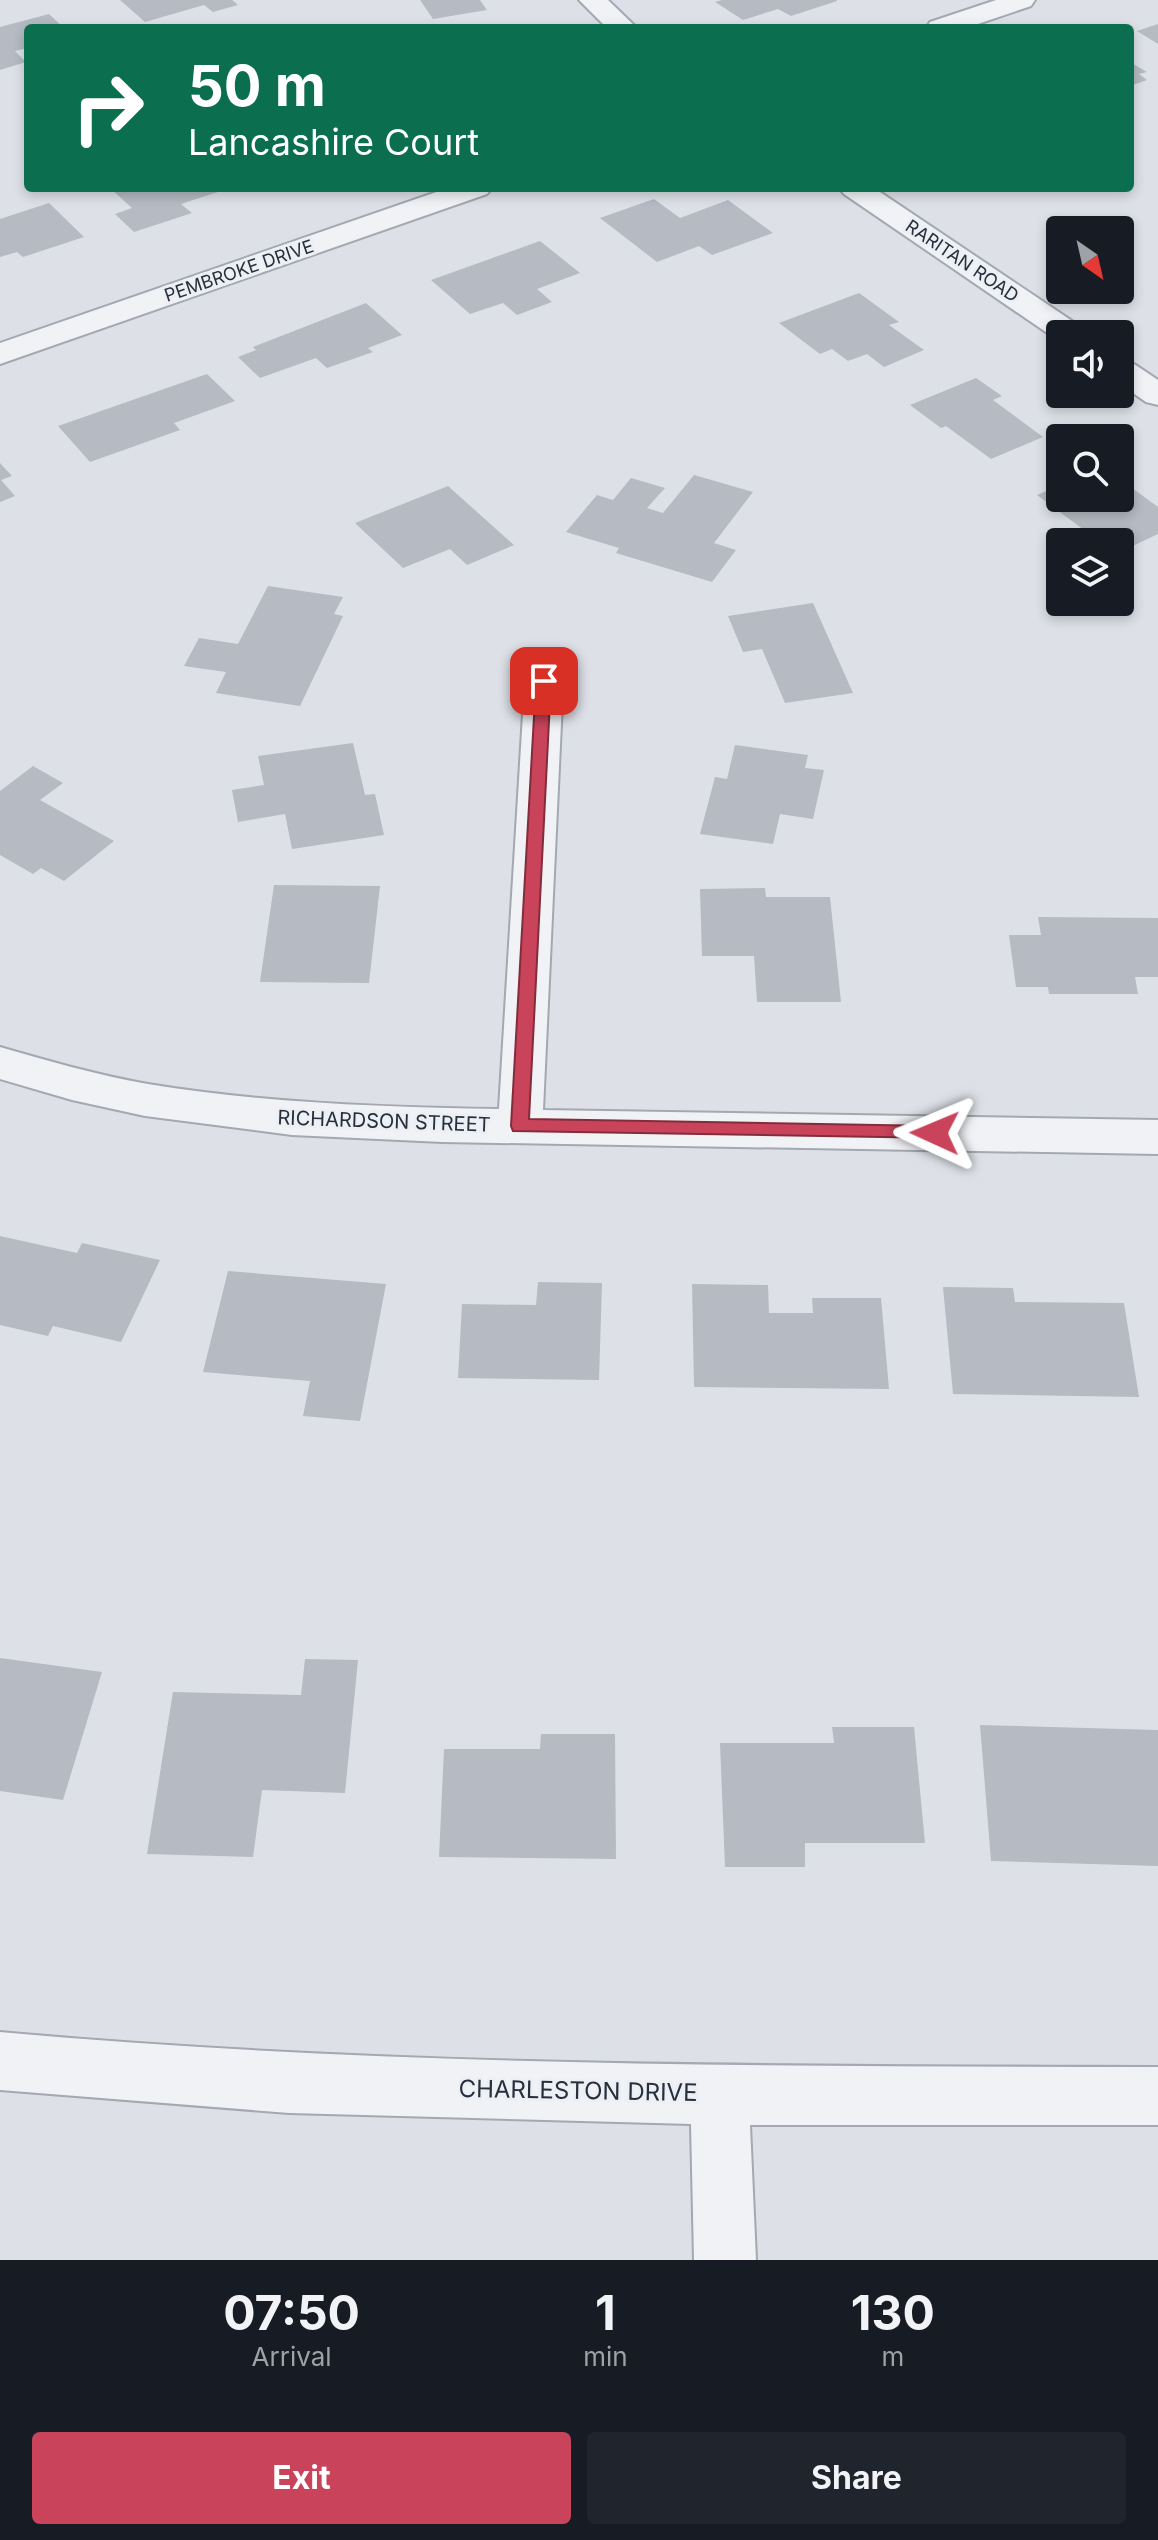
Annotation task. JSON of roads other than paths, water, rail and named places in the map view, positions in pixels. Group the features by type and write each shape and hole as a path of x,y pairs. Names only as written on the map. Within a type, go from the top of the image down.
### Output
{"street":[{"path":"592,0 619,24"},
{"path":"952,24 1022,0"},
{"name":"PEMBROKE DRIVE","path":"0,354 466,192"},
{"name":"RARITAN ROAD","path":"860,192 1049,320"},
{"path":"1134,379 1158,395"},
{"path":"520,1126 544,681"},
{"name":"RICHARDSON STREET","path":"0,1063 54,1082 129,1099 248,1116 520,1126 1158,1137"},
{"name":"CHARLESTON DRIVE","path":"0,2061 109,2072 335,2086 719,2094 1158,2096"},
{"path":"719,2094 725,2260"}]}
